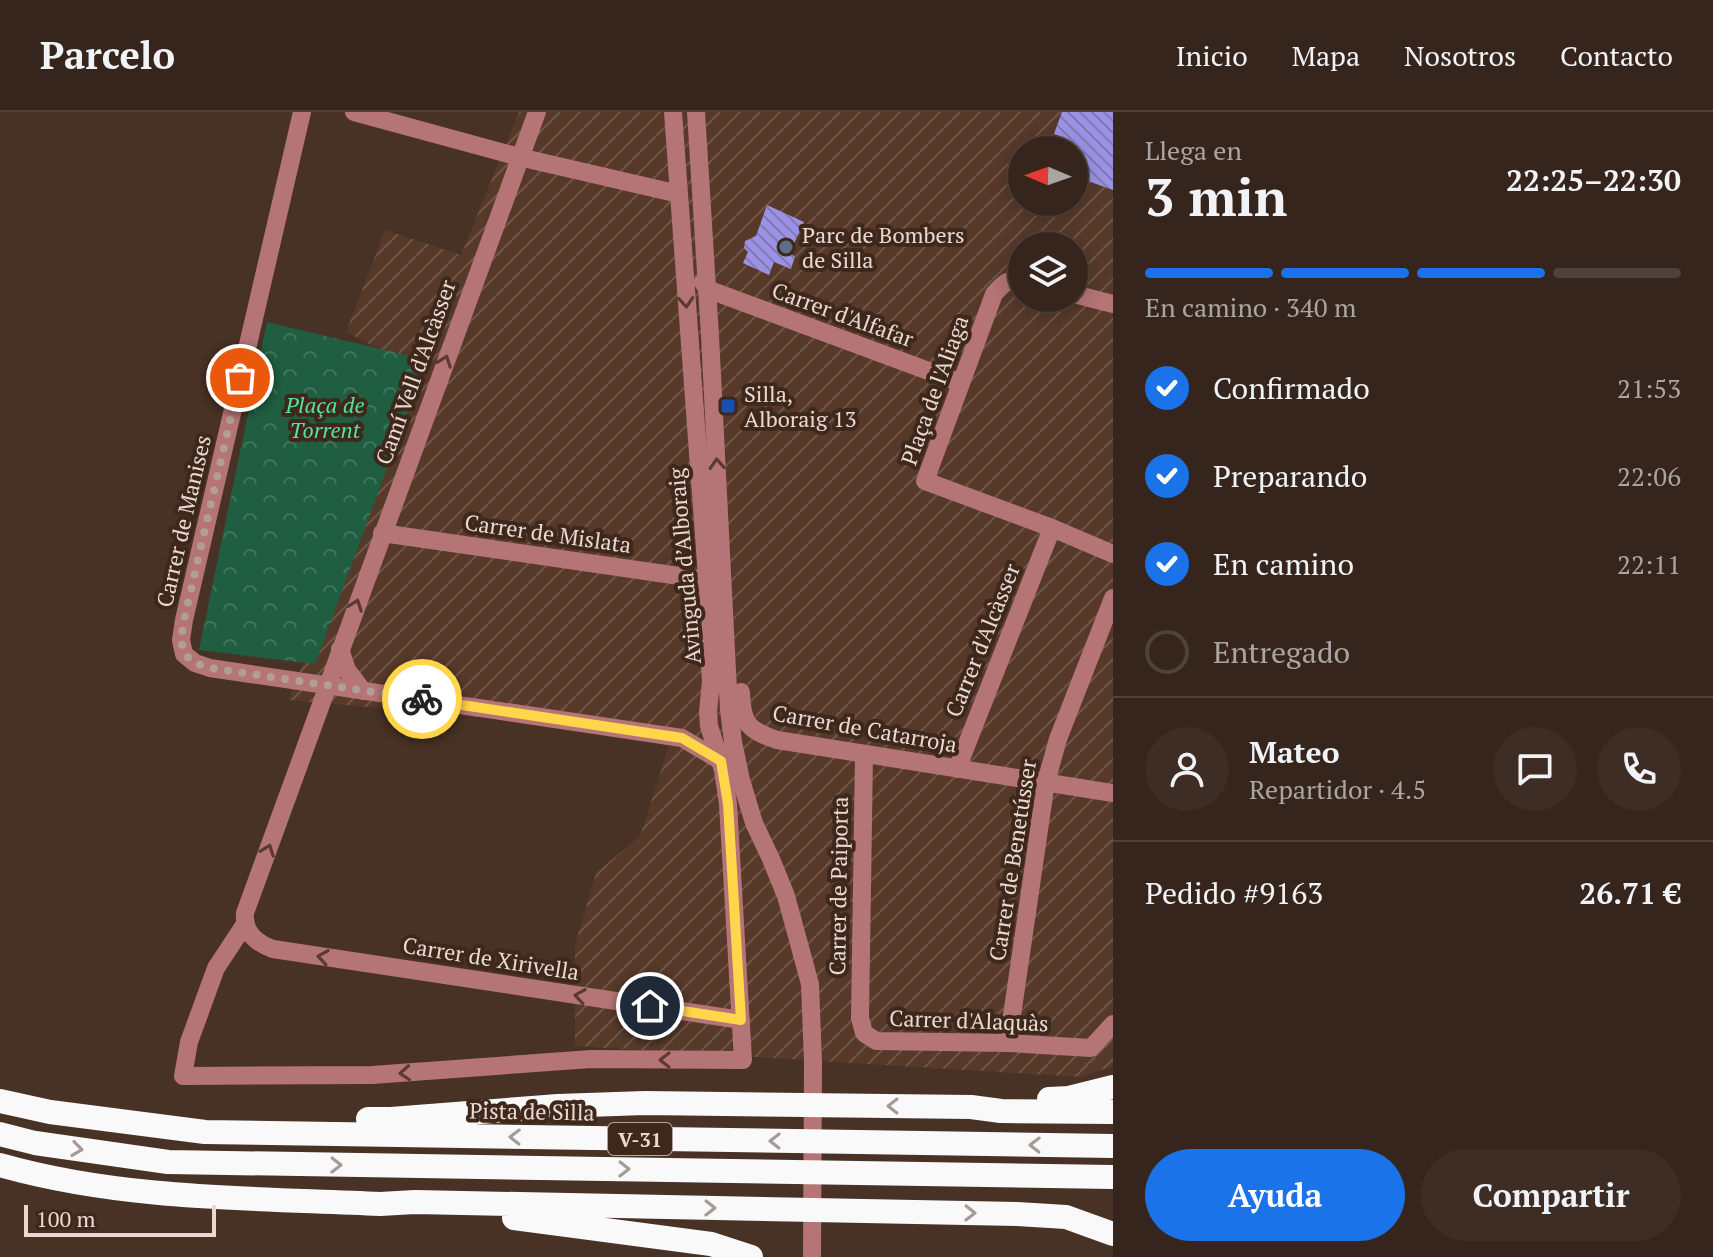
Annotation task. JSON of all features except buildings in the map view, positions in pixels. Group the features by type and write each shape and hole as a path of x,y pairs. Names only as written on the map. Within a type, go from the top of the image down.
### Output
{"highway":[{"path":"168,1128 203,1118 391,1119 558,1106 645,1103 971,1107 1069,1098 1113,1087"},
{"name":"Pista de Silla","path":"0,1101 50,1112 205,1132 1113,1146"},
{"path":"971,1107 1001,1111 1113,1112"},
{"name":"V-31","path":"0,1134 35,1143 168,1162 1113,1177"},
{"path":"0,1165 91,1185 163,1194 380,1204 431,1202 1017,1214 1066,1217 1113,1234"},
{"path":"380,1204 414,1211 531,1219 711,1244 751,1257"}],"street":[{"name":"Carrer de Manises","path":"302,112 184,620 182,648 188,659 210,668 326,686"},
{"path":"354,112 519,157 679,194"},
{"name":"Camí Vell d'Alcàsser","path":"537,112 326,686 245,913 245,924 216,968 189,1042 183,1076 372,1075 591,1059 743,1060 741,1020"},
{"name":"Avinguda d’Alboraig","path":"673,112 709,606 717,670 729,710"},
{"name":"Avinguda d’Alboraig","path":"696,112 729,710"},
{"name":"Avinguda d’Alboraig","path":"675,140 688,173 696,270 707,289"},
{"name":"Plaça de l'Aliaga","path":"1008,281 994,294 925,481 1113,554"},
{"name":"Carrer d'Alfafar","path":"707,289 961,383"},
{"path":"1088,298 1113,304"},
{"name":"Carrer de Catarroja","path":"718,495 732,558 742,712 753,732 777,740 864,755 1113,793"},
{"name":"Carrer d'Alcàsser","path":"957,769 1052,528"},
{"name":"Carrer de Mislata","path":"382,533 707,580"},
{"name":"Carrer de Benetússer","path":"1008,1043 1046,782 1058,739 1113,598"},
{"path":"709,606 711,681 708,712 728,804 741,1020"},
{"path":"340,649 347,670 363,691"},
{"path":"326,686 682,738 721,761"},
{"path":"729,710 741,780 754,823 786,896 810,984 813,1062 812,1254"},
{"path":"682,738 700,724 708,712"},
{"name":"Carrer de Paiporta","path":"860,1018 864,755"},
{"name":"Carrer de Xirivella","path":"245,924 255,940 273,949 741,1020"},
{"name":"Carrer d'Alaquàs","path":"860,1018 864,1033 876,1041 1091,1048 1113,1024"}],"shaded area":[{"path":"519,112 1113,112 1113,1066 1081,1077 575,1046 575,945 596,873 640,836 670,743 514,720 288,700 423,371 346,332 385,230 461,255"}],"green space":[{"name":"Plaça de Torrent","path":"267,322 427,360 315,664 199,650"}],"way so far":[{"path":"240,378 184,620 181,640 184,654 195,663 210,668 422,699"}],"place":[{"name":"Parc de Bombers de Silla","path":"786,247"},
{"name":"Silla, Alboraig 13","path":"728,406"}],"route":[{"path":"422,699 682,738 721,761 728,804 741,1020 650,1006"}]}
